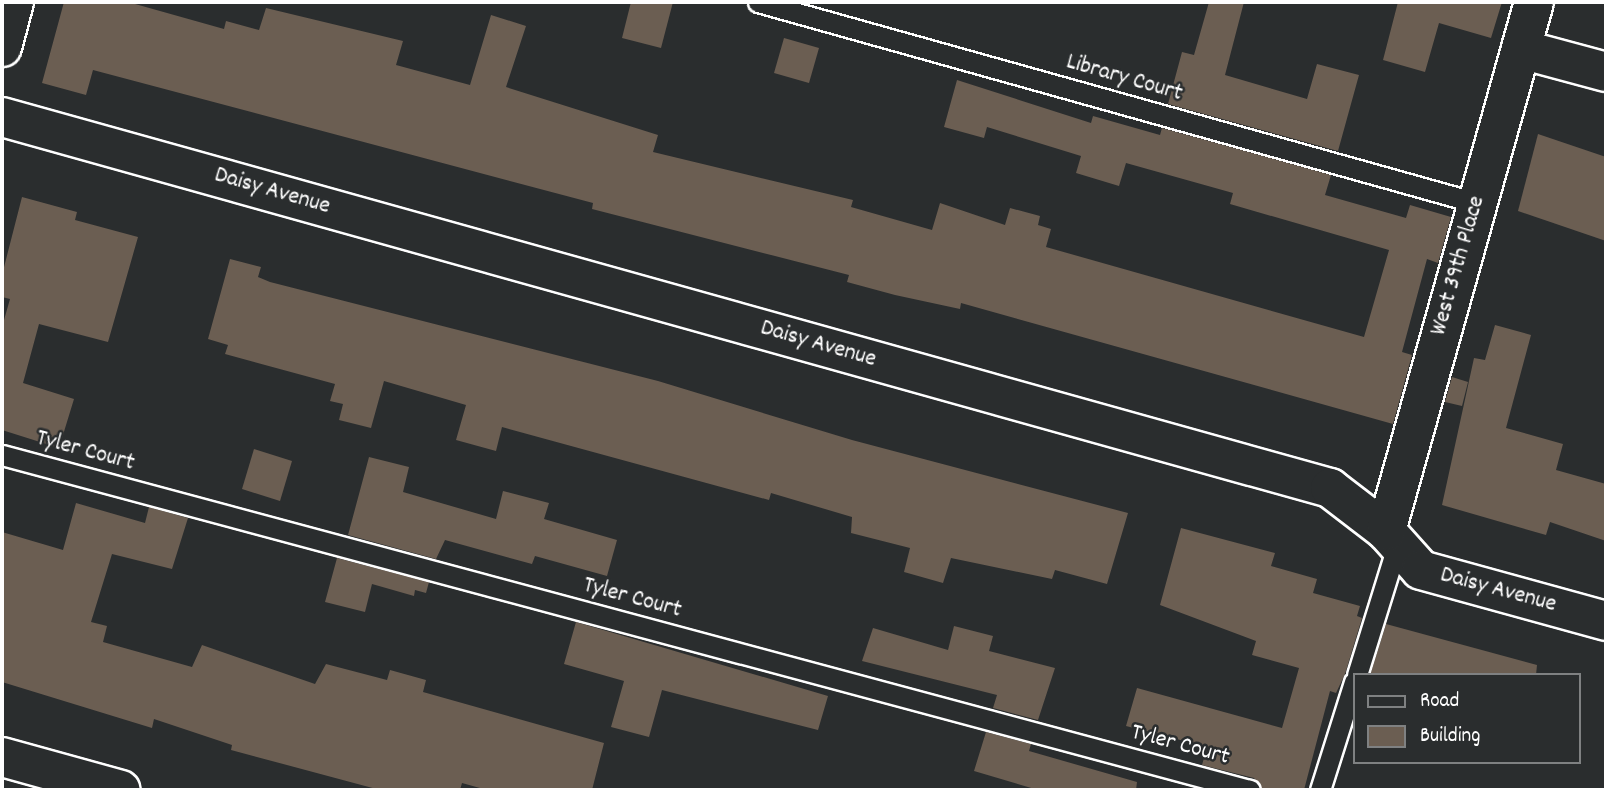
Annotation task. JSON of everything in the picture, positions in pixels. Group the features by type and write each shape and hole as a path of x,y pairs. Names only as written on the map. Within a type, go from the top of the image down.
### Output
{"street":[{"path":"2,47 14,2"},
{"name":"West 39th Place","path":"1392,539 1477,203 1534,2"},
{"path":"1521,49 1606,72"},
{"name":"Daisy Avenue","path":"2,117 1330,488 1392,539 1421,570 1606,621"},
{"path":"2,757 121,790"}],"lane":[{"name":"Library Court","path":"758,2 1477,203"},
{"name":"Tyler Court","path":"2,455 1250,790"},
{"name":"West 39th Place","path":"1357,673 1392,539"},
{"path":"1320,790 1352,688"}],"building":[{"path":"64,2 128,2 224,29 226,21 259,30 266,8 403,41 396,65 470,85 491,15 526,26 506,87 658,135 653,152 853,200 851,207 932,230 940,203 1005,225 1010,208 1040,216 1038,225 1051,229 1046,247 1364,337 1389,250 1230,204 1233,193 1126,163 1119,186 1076,173 1081,156 987,127 984,138 944,127 957,80 1091,123 1093,116 1160,135 1162,128 1331,175 1325,195 1406,218 1410,205 1451,217 1438,263 1427,259 1402,352 1412,355 1393,424 961,303 960,309 847,282 849,275 592,209 593,203 93,70 86,95 42,83"},
{"path":"631,2 673,2 661,48 622,38"},
{"path":"1209,2 1244,2 1225,75 1307,99 1317,64 1359,75 1338,151 1168,104 1182,52 1194,55"},
{"path":"1398,2 1502,2 1491,38 1439,23 1425,72 1383,60"},
{"path":"784,38 819,48 809,83 774,73"},
{"path":"1538,134 1606,157 1606,241 1518,211"},
{"path":"22,197 77,212 75,220 138,237 108,342 39,324 23,383 74,399 59,448 2,430 2,327 10,299 2,297 2,275"},
{"path":"230,259 261,267 258,277 270,282 658,381 852,440 1128,513 1107,584 1055,570 1052,579 951,558 943,583 904,572 910,548 851,533 852,517 771,493 769,500 502,427 496,451 456,440 466,405 384,381 371,428 339,420 343,404 330,401 335,384 225,354 228,345 208,339"},
{"path":"1495,325 1531,335 1506,428 1563,444 1556,470 1606,484 1606,541 1550,522 1546,535 1442,505 1474,358 1485,360"},
{"path":"1452,377 1468,382 1462,406 1445,402"},
{"path":"254,449 292,461 280,501 242,489"},
{"path":"369,457 409,467 403,492 496,519 503,491 549,503 544,519 617,540 607,576 535,556 532,564 445,540 436,559 348,535"},
{"path":"76,503 145,523 149,507 188,518 172,569 112,554 91,622 107,626 103,642 192,667 202,645 315,684 326,664 387,680 390,670 426,680 423,692 604,743 592,790 487,790 462,783 460,790 380,790 231,750 232,745 154,719 152,728 2,682 2,532 63,550"},
{"path":"1181,528 1275,553 1271,566 1317,579 1313,593 1360,606 1357,616 1362,618 1345,674 1336,693 1330,691 1304,790 1262,790 1254,778 1202,765 1206,751 1192,743 1126,726 1137,688 1282,728 1299,668 1252,655 1256,641 1160,605"},
{"path":"337,558 429,582 426,593 415,590 414,596 372,584 365,612 325,602"},
{"path":"576,622 828,696 818,730 662,690 649,737 611,727 624,681 564,664"},
{"path":"1386,624 1537,665 1536,673 1371,673"},
{"path":"954,626 993,636 989,651 1055,668 1038,720 993,708 997,695 862,661 873,628 948,650"},
{"path":"986,732 1031,744 1029,751 1137,782 1136,790 1038,790 974,771"}]}
